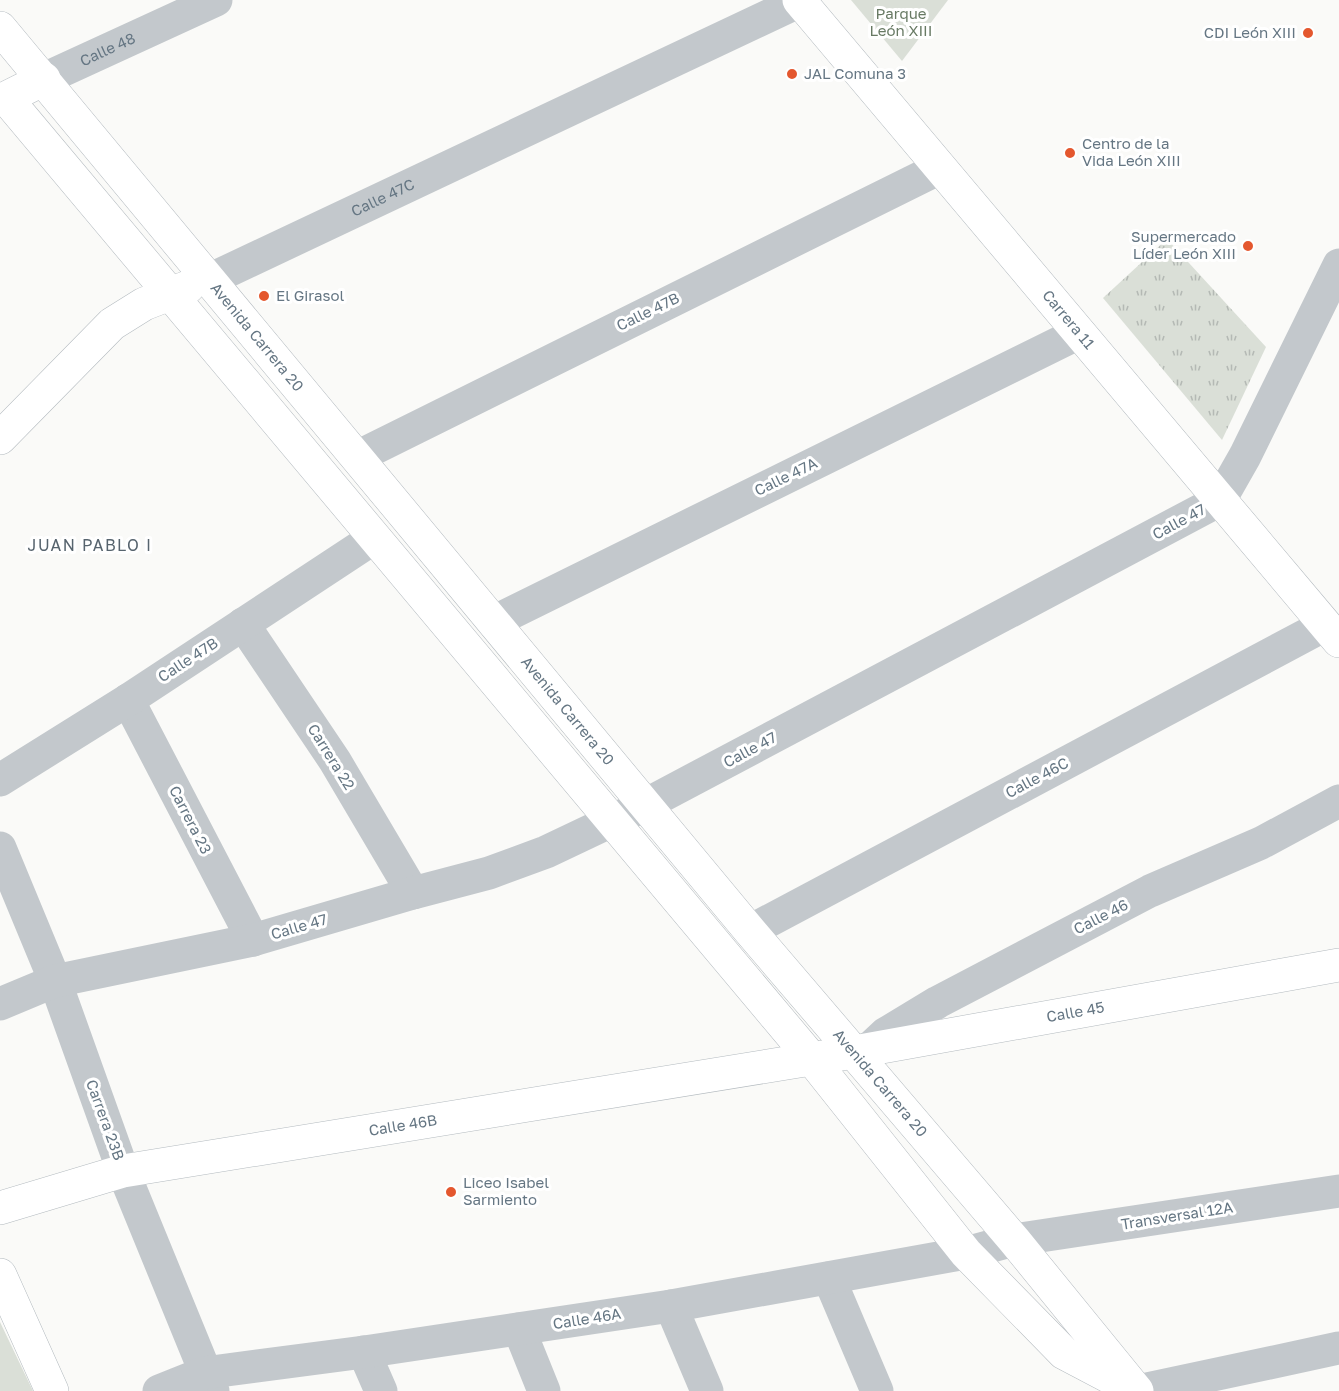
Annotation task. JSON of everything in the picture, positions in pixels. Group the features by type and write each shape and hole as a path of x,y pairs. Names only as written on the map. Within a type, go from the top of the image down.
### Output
{"street":[{"name":"Calle 48","path":"3,99 216,0"},
{"name":"Carrera 11","path":"799,0 1332,633"},
{"name":"Calle 47C","path":"0,438 112,324 144,304 211,279 799,0"},
{"name":"Avenida Carrera 20","path":"0,28 211,279 750,931 862,1050 1138,1391"},
{"path":"3,99 169,293 811,1058 966,1253 1064,1353 1138,1391 1339,1348"},
{"name":"Calle 47B","path":"357,457 940,168"},
{"name":"Calle 47","path":"0,1004 56,981 252,940 489,873 546,852 645,805 1220,500 1245,456 1339,265"},
{"name":"Calle 47A","path":"494,622 1079,333"},
{"name":"Calle 47B","path":"0,780 128,700 374,538"},
{"name":"Carrera 22","path":"243,624 335,760 413,893"},
{"name":"Calle 46C","path":"750,931 1332,633"},
{"name":"Carrera 23","path":"128,700 252,940"},
{"name":"Calle 46","path":"862,1050 938,1002 1150,891 1261,843 1339,801"},
{"name":"Carrera 23B","path":"0,848 56,981 123,1171 208,1382"},
{"name":"Calle 45","path":"811,1058 1339,965"},
{"name":"Calle 46B","path":"0,1208 123,1171 811,1058"},
{"name":"Transversal 12A","path":"1014,1240 1339,1191"},
{"name":"Calle 46A","path":"159,1391 364,1352 671,1306 966,1253 1014,1240"},
{"path":"0,1275 52,1391"},
{"path":"828,1278 877,1391"},
{"path":"671,1306 707,1391"},
{"path":"519,1329 544,1391"},
{"path":"364,1352 381,1391"}],"green space":[{"name":"Parque León XIII","path":"851,0 948,0 902,61"},
{"path":"1167,239 1266,347 1222,440 1103,298"},
{"path":"0,1322 33,1391 0,1391"}],"place":[{"name":"CDI León XIII","path":"1308,33"},
{"name":"JAL Comuna 3","path":"792,74"},
{"name":"Centro de la Vida León XIII","path":"1070,153"},
{"name":"Supermercado Líder León XIII","path":"1248,246"},
{"name":"El Girasol","path":"264,296"},
{"name":"Liceo Isabel Sarmiento","path":"451,1192"}],"district":[{"name":"JUAN PABLO I","path":"90,545"}]}
